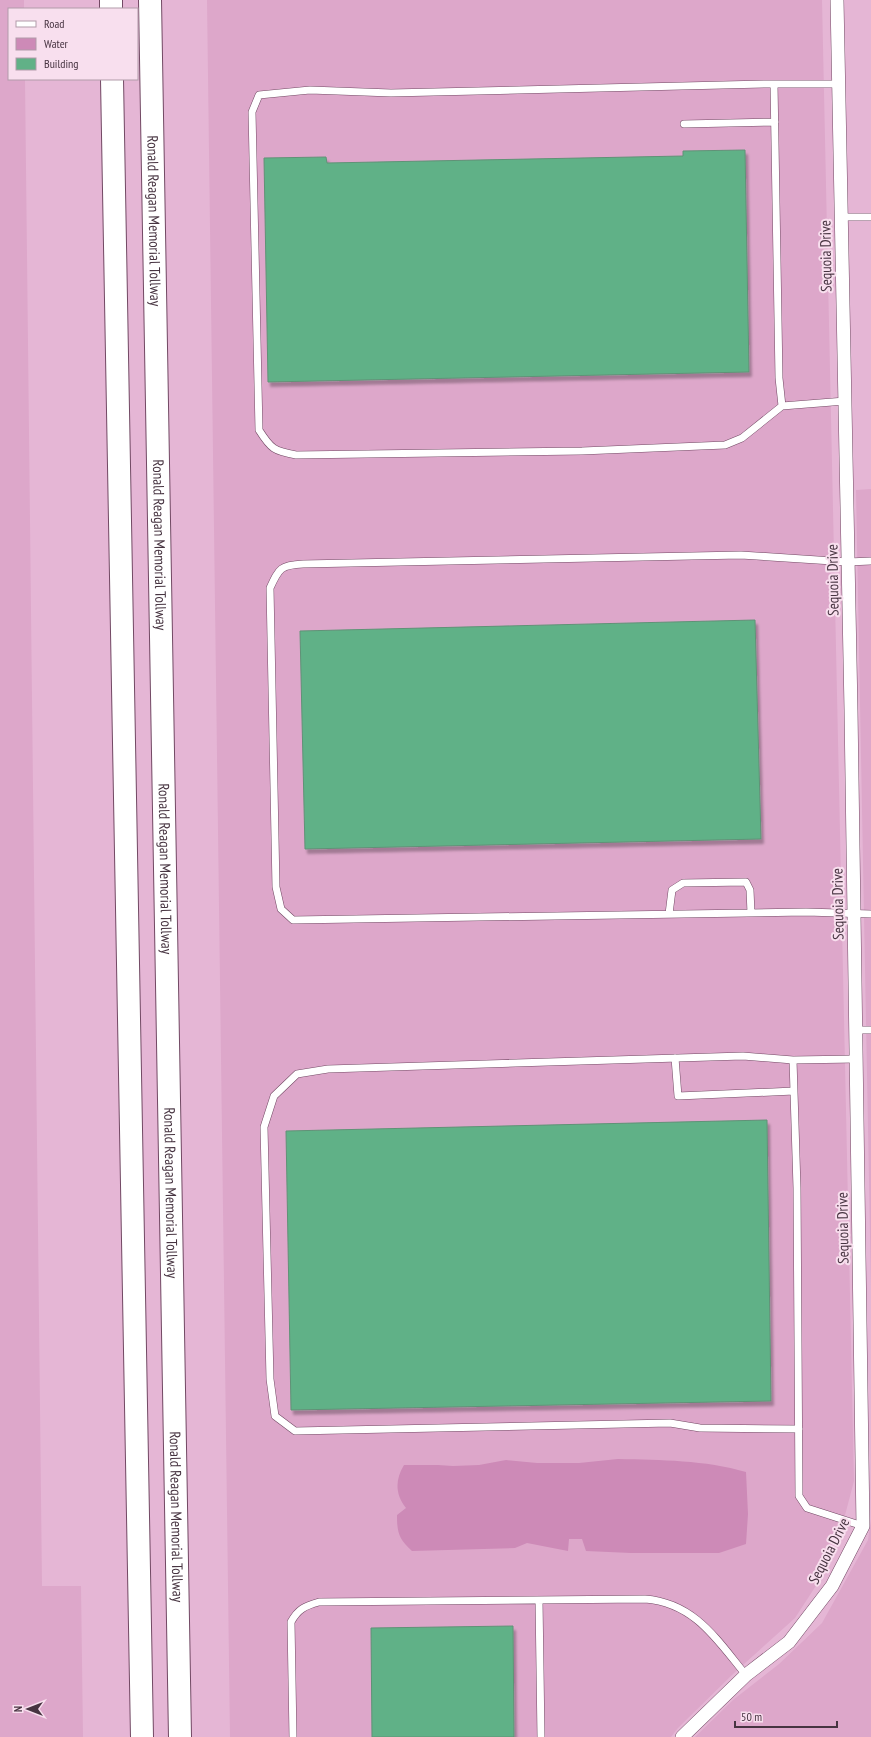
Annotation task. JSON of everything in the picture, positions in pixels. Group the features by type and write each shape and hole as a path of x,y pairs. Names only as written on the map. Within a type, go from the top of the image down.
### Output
{"highway":[{"name":"Ronald Reagan Memorial Tollway","path":"150,0 180,1737"},
{"path":"112,80 142,1737"}],"street":[{"name":"Sequoia Drive","path":"682,1737 746,1675 789,1642 832,1586 867,1527 856,1059 837,0"}],"lane":[{"path":"839,84 774,84 391,93 310,90 258,95 252,112 259,430 269,446 278,452 296,455 582,451 725,445 742,438 782,406 845,401"},
{"path":"774,84 779,378 782,406"},
{"path":"684,124 775,122"},
{"path":"842,217 871,217"},
{"path":"871,561 848,562 741,555 303,564 288,565 277,572 270,588 276,887 281,910 293,920 806,912 871,914"},
{"path":"670,914 672,890 683,883 728,882 746,882 750,890 751,913"},
{"path":"856,1030 871,1030"},
{"path":"799,1429 700,1428 670,1423 295,1431 275,1416 270,1379 264,1128 274,1096 297,1074 328,1068 743,1056 793,1060 856,1059"},
{"path":"675,1058 678,1096 794,1091"},
{"path":"793,1060 797,1188 799,1496 807,1508 867,1527"},
{"path":"539,1600 541,1737"},
{"path":"293,1737 291,1622 296,1613 306,1605 319,1602 661,1600 690,1614 706,1628 746,1675"}],"shaded area":[{"path":"0,0 24,0 24,8 8,8 8,80 25,80 42,1586 81,1586 83,1737 0,1737"},
{"path":"207,0 822,0 854,1481 839,1538 821,1578 795,1618 733,1674 678,1728 671,1737 230,1737"},
{"path":"871,489 871,1286 856,490"},
{"path":"871,1519 871,1737 695,1737 733,1700 779,1664 822,1623 868,1540"}],"water":[{"path":"618,1459 667,1460 699,1463 746,1472 748,1514 746,1544 719,1553 631,1553 586,1551 582,1539 569,1539 568,1551 527,1543 515,1548 412,1551 404,1543 398,1531 397,1515 406,1508 402,1503 398,1492 399,1476 404,1465 479,1465 506,1460 537,1463 579,1463"}],"building":[{"path":"745,150 749,372 268,382 264,158 326,157 327,163 683,156 683,151"},
{"path":"755,620 761,839 305,849 300,631"},
{"path":"767,1120 771,1401 291,1410 286,1131"},
{"path":"513,1626 514,1737 372,1737 371,1628"}]}
